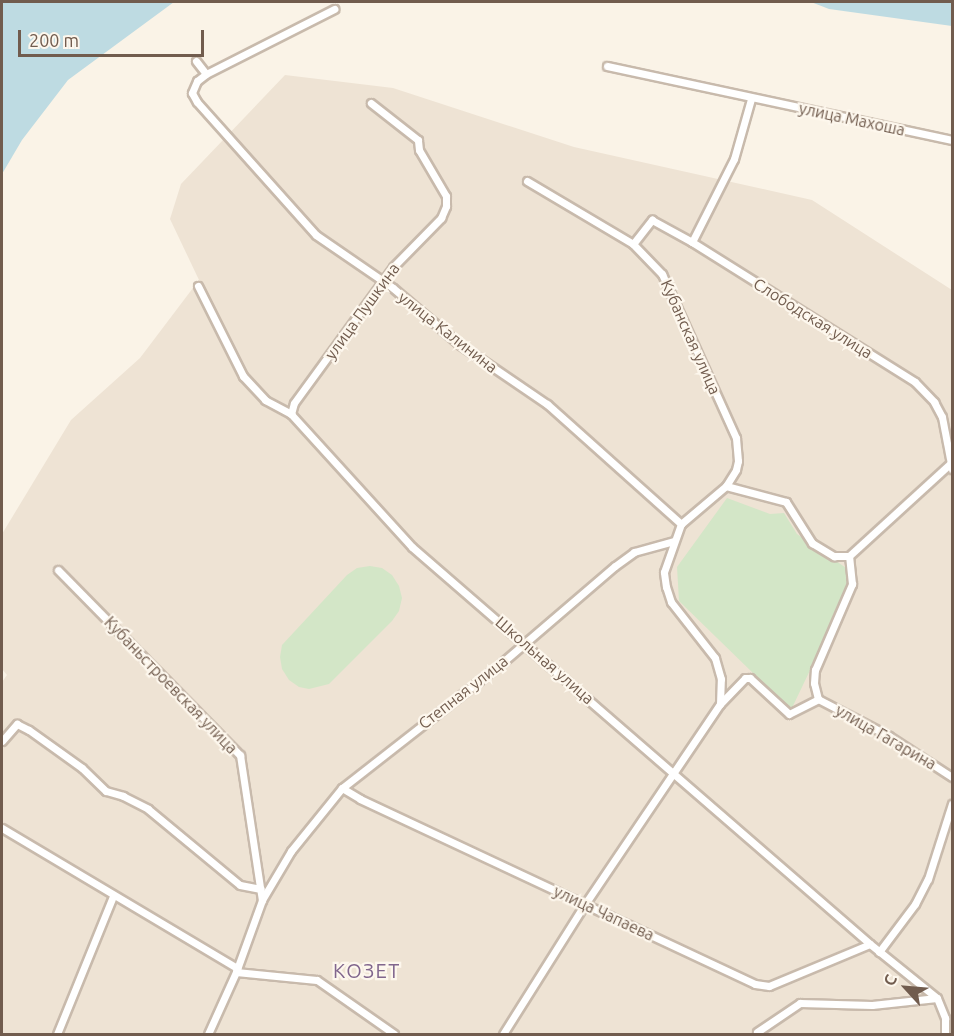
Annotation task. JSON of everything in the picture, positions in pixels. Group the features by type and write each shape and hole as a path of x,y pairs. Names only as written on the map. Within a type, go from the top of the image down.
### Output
{"street":[{"path":"196,61 206,74 334,9"},
{"name":"улица Махоша","path":"607,66 752,99 952,140"},
{"name":"улица Калинина","path":"206,74 197,81 192,93 316,235 383,281 459,344 547,404 681,524"},
{"path":"692,242 734,159 752,99"},
{"name":"улица Пушкина","path":"291,414 294,403 393,267 441,218 446,206 446,196 419,150 418,140 371,103"},
{"name":"Кубанская улица","path":"527,181 633,244 662,274 736,438 738,461 736,470 726,486"},
{"name":"Слободская улица","path":"633,244 652,220 692,242 915,382 934,402 942,417 952,465"},
{"name":"Школьная улица","path":"198,286 243,376 265,400 291,414 412,547 526,643 879,952 937,998"},
{"path":"720,704 721,679 715,658 671,602 666,587 664,572 681,524 726,486 786,502 812,543 834,556 849,556 952,465"},
{"name":"Степная улица","path":"262,900 291,851 342,788 526,643 634,552 674,541"},
{"path":"503,1035 585,904 720,704 745,678 750,678 789,714 818,699 814,682 815,670 852,584 849,556"},
{"name":"Кубаньстроевская улица","path":"58,570 240,754 262,900"},
{"name":"улица Гагарина","path":"818,699 889,736 952,777"},
{"path":"2,741 18,724 82,768 106,791 123,796 148,809 240,885 261,889"},
{"name":"улица Чапаева","path":"342,788 360,799 755,984 769,986 870,944"},
{"path":"879,952 920,896 928,879 952,804"},
{"path":"2,828 237,970 317,980 394,1035"},
{"path":"57,1035 113,896"},
{"path":"208,1035 237,970 262,900"},
{"path":"757,1032 800,1003 872,1005 937,998 945,1018 945,1035"}],"shaded area":[{"path":"285,75 393,88 574,147 812,200 952,290 952,1034 2,1034 2,682 7,675 2,669 2,534 71,420 140,358 199,280 170,219 181,184"}],"green space":[{"path":"727,498 770,514 784,513 797,534 849,570 853,579 816,664 813,664 791,710 679,601 677,567"},
{"path":"370,566 382,568 392,575 399,586 402,598 399,611 392,621 329,684 309,689 299,687 289,680 282,669 280,657 282,645 347,575 357,568"}],"water":[{"path":"2,2 174,2 68,80 22,140 2,174"},
{"path":"811,2 952,2 952,26 829,9"}],"district":[{"name":"КОЗЕТ","path":"367,970"}]}
